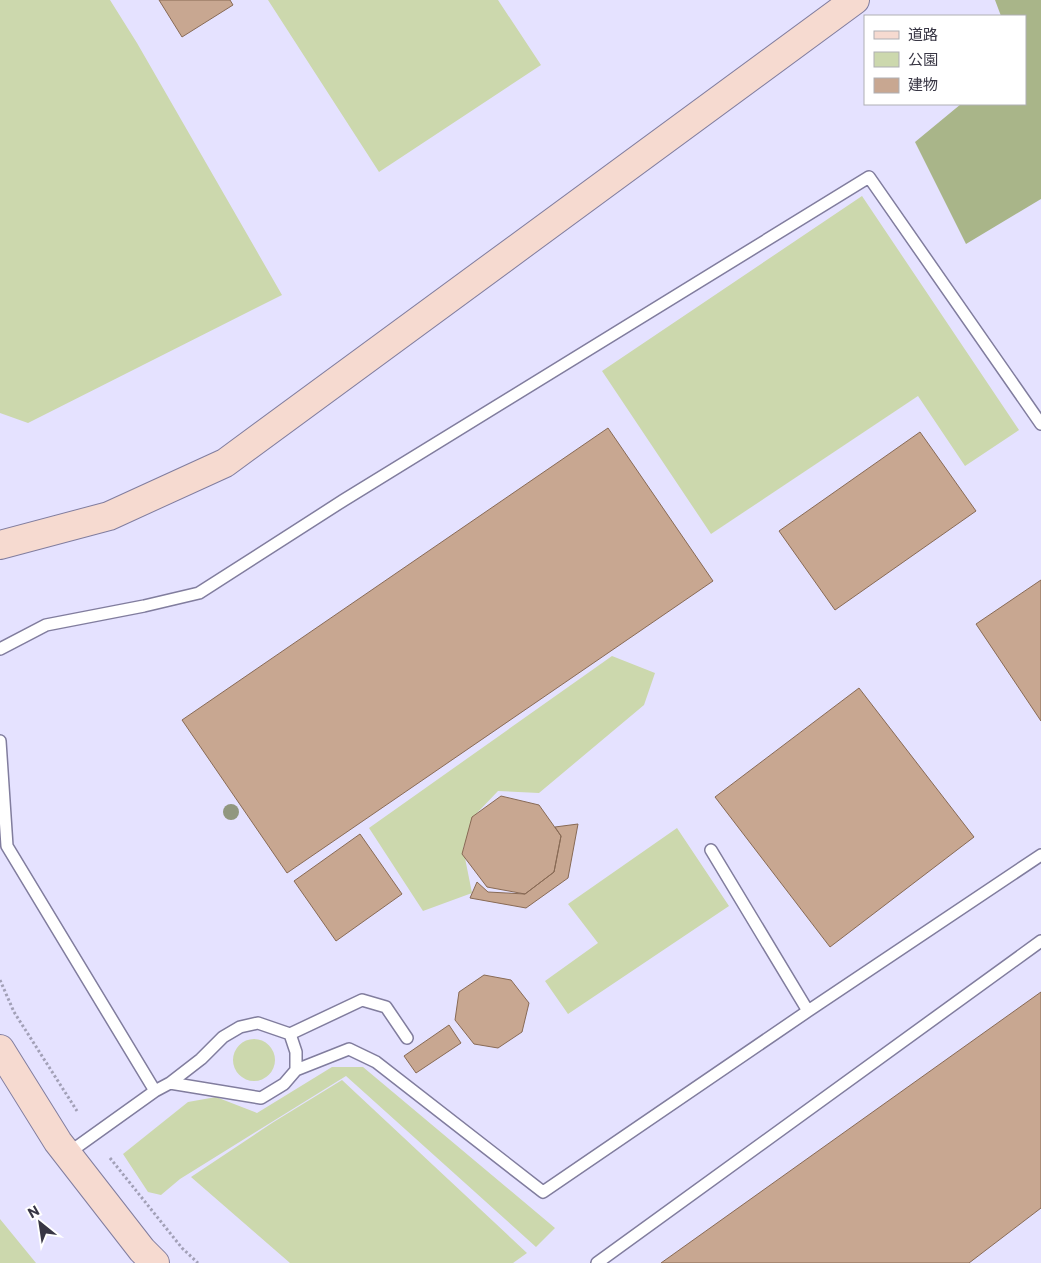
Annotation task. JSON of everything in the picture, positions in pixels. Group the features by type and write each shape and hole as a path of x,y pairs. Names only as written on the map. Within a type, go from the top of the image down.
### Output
{"street":[{"path":"0,545 109,516 225,463 855,0"},
{"path":"0,1049 68,1154 142,1250 155,1263"}],"lane":[{"path":"0,649 46,625 199,593 353,495 869,177 1041,424"},
{"path":"0,741 7,846 155,1091"},
{"path":"711,850 808,1011"},
{"path":"170,1083 260,1098 284,1084 296,1070 349,1050 376,1062 543,1192 1041,855"},
{"path":"597,1263 1041,941"},
{"path":"68,1154 155,1091 170,1083 201,1059 223,1037 240,1027 258,1023 290,1034 362,1000 386,1007 407,1038"},
{"path":"290,1034 296,1052 296,1070"}],"path":[{"path":"0,980 14,1012 77,1111"},
{"path":"110,1158 182,1248 198,1263"}],"green space":[{"path":"0,0 110,0 137,43 282,295 28,423 0,413"},
{"path":"268,0 498,0 541,65 379,172"},
{"path":"995,0 1041,0 1041,199 966,244 915,142 960,105 1026,105 1026,15 1001,15"},
{"path":"862,196 1019,430 965,466 918,396 711,534 602,371"},
{"path":"612,656 655,673 644,705 539,793 498,791 477,813 463,848 472,893 423,911 369,828"},
{"path":"677,828 729,906 568,1014 545,981 598,943 568,904"},
{"path":"254,1039 269,1045 275,1060 269,1075 254,1081 239,1075 233,1060 239,1045"},
{"path":"332,1067 363,1067 555,1228 536,1247 346,1076 180,1179 161,1195 148,1192 123,1154 188,1102 216,1097 257,1113"},
{"path":"342,1080 527,1253 513,1263 290,1263 191,1177 272,1123"},
{"path":"0,1219 36,1263 0,1263"}],"building":[{"path":"159,0 230,0 233,5 182,37"},
{"path":"608,428 713,581 287,873 182,720"},
{"path":"920,432 976,511 835,610 779,531"},
{"path":"1041,580 1041,721 976,624"},
{"path":"859,688 974,837 830,947 715,797"},
{"path":"501,796 539,805 561,836 554,872 525,894 487,887 462,854 472,817"},
{"path":"578,824 568,878 526,908 470,898 477,882 488,892 525,894 554,872 561,836 555,827"},
{"path":"360,834 402,894 336,941 294,881"},
{"path":"484,975 511,980 529,1003 522,1032 498,1048 474,1044 455,1020 459,992"},
{"path":"1041,992 1041,1208 969,1263 661,1263"},
{"path":"449,1025 461,1043 416,1073 404,1056"}]}
